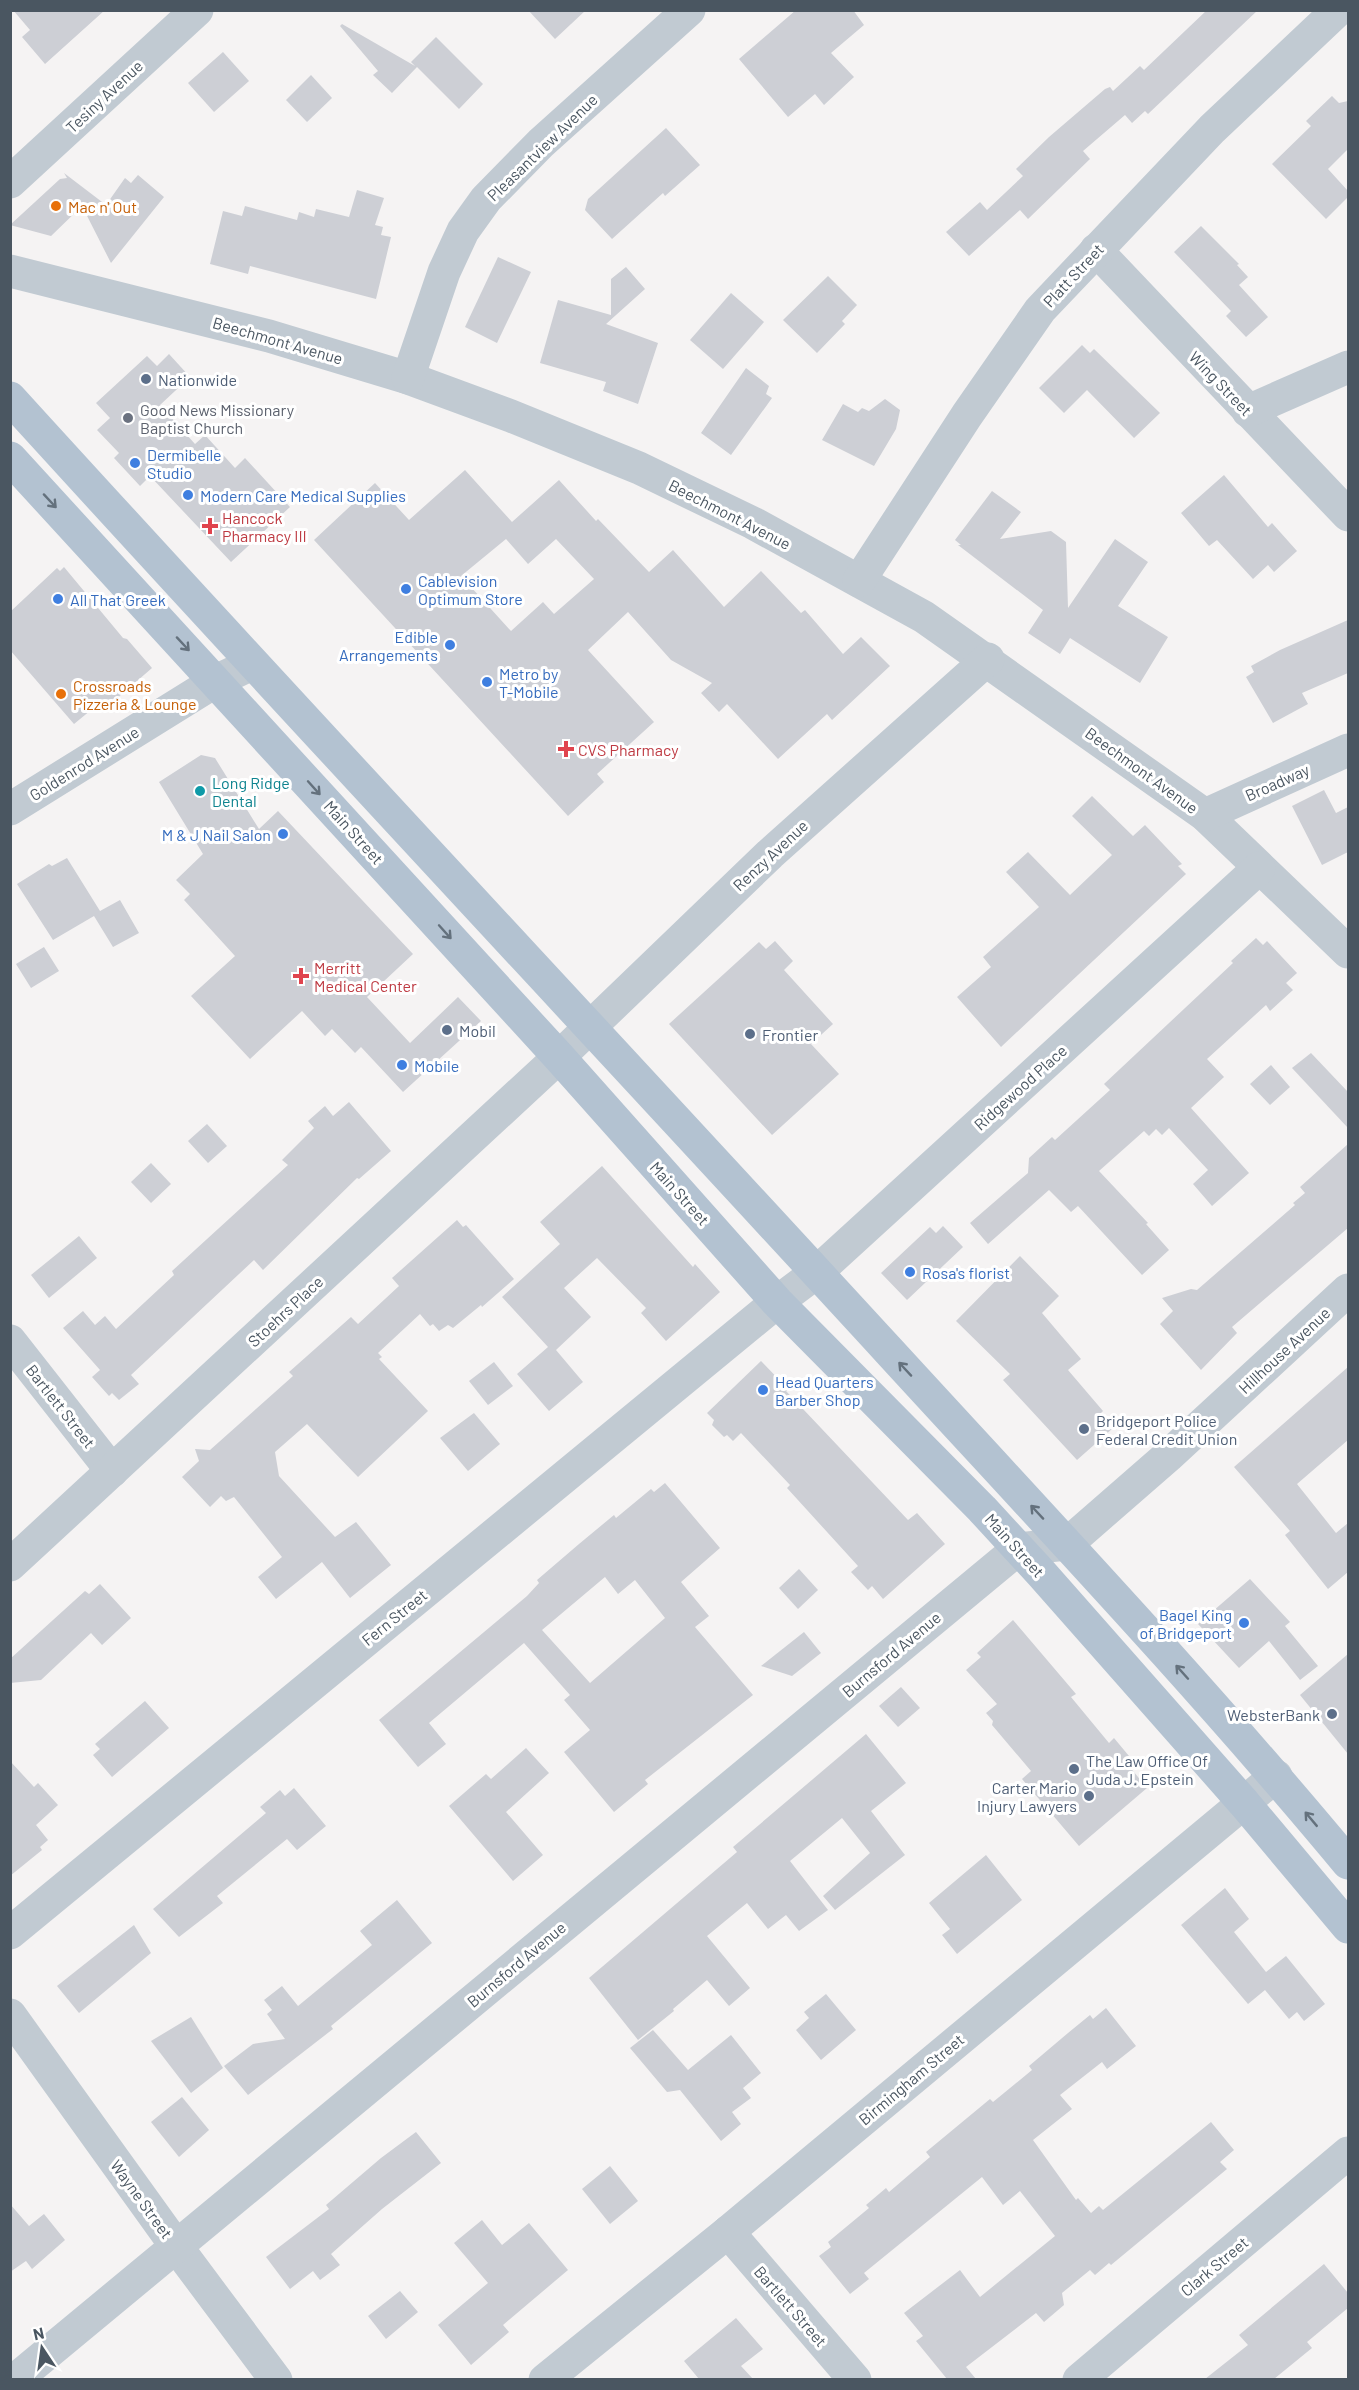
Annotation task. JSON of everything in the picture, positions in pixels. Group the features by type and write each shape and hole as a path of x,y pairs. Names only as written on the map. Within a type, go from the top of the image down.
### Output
{"main road":[{"path":"10,398 252,664 817,1272 1066,1544 1276,1776 1348,1863"},
{"name":"Main Street","path":"10,458 559,1057 777,1302 982,1509 1244,1803 1348,1928"}],"street":[{"name":"Tesiny Avenue","path":"10,182 197,10"},
{"name":"Pleasantview Avenue","path":"408,378 444,272 463,231 486,199 541,143 689,10"},
{"name":"Platt Street","path":"859,581 967,415 1040,310 1212,129 1338,10"},
{"name":"Wing Street","path":"1096,250 1348,515"},
{"name":"Beechmont Avenue","path":"10,271 269,336 408,378 511,416 639,468 753,523 924,616 988,659 1205,815 1348,952"},
{"path":"1248,411 1348,367"},
{"name":"Renzy Avenue","path":"559,1057 770,854 988,659"},
{"name":"Goldenrod Avenue","path":"10,809 216,681 252,664"},
{"name":"Broadway","path":"1205,815 1348,750"},
{"name":"Ridgewood Place","path":"777,1302 817,1272 1259,868"},
{"name":"Stoehrs Place","path":"10,1565 559,1057"},
{"name":"Hillhouse Avenue","path":"1066,1544 1168,1456 1348,1290"},
{"name":"Fern Street","path":"10,1932 777,1302"},
{"name":"Bartlett Street","path":"10,1341 112,1472"},
{"path":"1018,1549 1066,1544"},
{"name":"Burnsford Avenue","path":"15,2379 1018,1549"},
{"name":"Birmingham Street","path":"545,2379 728,2232 1276,1776"},
{"name":"Wayne Street","path":"10,2015 176,2246 276,2379"},
{"name":"Clark Street","path":"1079,2379 1348,2153"},
{"name":"Bartlett Street","path":"728,2232 855,2379"}],"building":[{"path":"13,10 105,10 45,64 22,37 30,30"},
{"path":"528,10 586,10 555,39"},
{"path":"796,10 853,10 864,25 831,53 854,77 824,105 815,94 788,117 739,59"},
{"path":"1207,10 1258,10 1148,114 1145,111 1132,123 1125,115 1083,151 1090,159 1028,219 1020,210 969,256 946,232 980,202 987,210 1023,176 1016,169 1049,137 1105,89 1110,87 1113,91 1140,66 1144,70"},
{"path":"342,24 415,66 411,62 436,37 483,84 459,109 417,67 392,93 373,75 378,71 340,26"},
{"path":"223,52 249,81 214,112 188,83"},
{"path":"311,75 332,98 307,122 286,100"},
{"path":"1332,96 1339,103 1348,101 1348,149 1328,169 1348,191 1348,197 1326,219 1272,164 1311,126 1306,121"},
{"path":"666,128 700,165 665,196 663,193 612,239 585,210 588,199"},
{"path":"64,173 106,205 125,178 131,183 138,175 164,197 111,263 82,206 51,236 10,225 60,179 67,178"},
{"path":"357,190 384,198 375,225 383,227 381,235 391,237 376,299 250,266 248,274 210,264 223,211 242,216 245,206 297,220 299,212 314,217 316,209 349,217"},
{"path":"1201,226 1239,264 1237,265 1248,277 1239,285 1268,317 1246,337 1226,316 1231,311 1174,252"},
{"path":"498,257 531,272 497,343 465,327"},
{"path":"626,267 645,289 606,324 658,343 638,404 603,391 606,382 540,363 558,300 611,315 611,279"},
{"path":"828,276 857,305 842,321 845,324 817,353 783,320"},
{"path":"731,293 764,322 723,369 690,340"},
{"path":"1082,345 1090,353 1094,349 1160,413 1134,438 1087,390 1064,413 1039,388"},
{"path":"169,354 190,377 160,405 195,444 205,435 235,468 245,458 290,507 231,562 150,476 140,486 114,458 119,453 97,430 110,418 96,403 147,356 157,366"},
{"path":"746,368 769,386 766,394 772,398 731,455 701,433"},
{"path":"885,399 900,410 896,429 874,466 822,440 843,404 858,412 862,408 869,411"},
{"path":"465,470 512,522 559,480 596,521 598,519 649,572 673,550 724,607 761,571 801,613 805,610 843,654 861,637 890,666 832,720 827,714 778,759 727,704 719,712 701,693 712,683 671,660 628,612 588,650 654,722 597,774 604,782 568,816 314,540 375,483 409,520","holes":["506,539 528,564 556,539 594,579 554,614 543,602 511,631 461,576"]},
{"path":"1224,475 1268,527 1272,523 1297,551 1274,572 1268,565 1253,579 1217,540 1209,546 1181,513"},
{"path":"992,491 1021,512 1000,539 1051,531 1066,542 1068,608 1115,539 1148,562 1118,606 1168,637 1140,683 1070,638 1060,654 1028,633 1043,610 958,545 961,545 955,540"},
{"path":"64,567 123,638 127,639 152,668 107,707 102,701 74,724 10,650 10,612 57,568 60,571"},
{"path":"1348,620 1348,673 1302,693 1308,704 1273,723 1246,677 1254,672 1251,666 1280,650"},
{"path":"201,755 215,758 259,829 278,811 413,954 367,997 410,1043 458,997 481,1021 403,1092 361,1047 355,1053 332,1029 325,1036 302,1011 250,1059 191,996 235,956 184,900 190,894 176,880 203,854 159,782"},
{"path":"1324,790 1336,813 1348,807 1348,852 1322,865 1292,806"},
{"path":"1092,796 1133,836 1145,825 1182,864 1178,866 1186,874 1001,1047 957,997 991,967 983,957 1039,907 1006,872 1028,852 1070,895 1112,855 1072,816"},
{"path":"67,858 100,911 120,900 139,933 113,947 94,916 53,940 17,884 49,864 52,866"},
{"path":"1256,938 1263,945 1267,941 1297,973 1286,983 1293,990 1270,1011 1266,1005 1207,1059 1224,1077 1191,1108 1249,1173 1212,1206 1193,1184 1208,1170 1169,1128 1162,1135 1156,1129 1149,1136 1144,1131 1099,1171 1148,1223 1146,1224 1169,1250 1142,1275 1078,1206 1071,1212 1049,1190 988,1244 970,1223 1028,1173 1029,1158 1052,1137 1055,1140 1110,1090 1104,1084 1233,963 1231,961"},
{"name":"Frontier","path":"775,941 793,961 784,970 833,1024 811,1044 839,1074 772,1135 669,1024 759,942 766,949"},
{"path":"44,947 59,971 31,988 16,964"},
{"path":"1311,1053 1348,1092 1348,1128 1292,1068"},
{"path":"1271,1065 1290,1087 1270,1105 1250,1084"},
{"path":"349,1102 391,1151 359,1179 357,1178 263,1270 254,1260 131,1375 139,1384 119,1400 112,1393 109,1396 92,1377 100,1370 63,1328 83,1311 95,1325 105,1316 116,1329 174,1275 172,1271 288,1165 282,1160 314,1128 308,1121 325,1106 333,1116"},
{"path":"207,1124 227,1146 208,1163 188,1141"},
{"path":"1348,1144 1348,1228 1232,1327 1237,1333 1201,1370 1160,1324 1173,1311 1162,1298 1191,1289 1197,1290 1295,1205 1293,1203 1305,1193 1300,1187"},
{"path":"151,1163 171,1184 151,1203 131,1182"},
{"path":"602,1166 693,1267 695,1264 720,1292 666,1341 641,1313 646,1308 597,1258 564,1288 591,1317 556,1350 583,1382 549,1411 517,1374 548,1347 502,1297 560,1244 540,1222"},
{"path":"457,1220 463,1227 466,1225 514,1279 453,1328 448,1325 439,1331 433,1324 430,1326 420,1314 378,1353 382,1357 379,1359 428,1411 358,1477 307,1424 275,1452 279,1476 335,1537 356,1522 391,1565 350,1598 322,1562 276,1599 258,1577 282,1557 234,1497 226,1501 221,1496 210,1507 182,1477 199,1461 195,1449 210,1450 293,1376 289,1372 351,1317 358,1324 399,1286 392,1278"},
{"path":"943,1226 963,1247 907,1300 881,1273 930,1227 936,1233"},
{"path":"79,1236 97,1258 49,1298 31,1275"},
{"path":"1020,1256 1059,1296 1042,1313 1081,1359 1068,1370 1103,1411 1099,1415 1112,1429 1077,1460 1003,1380 1010,1374 956,1321"},
{"path":"761,1361 788,1389 786,1391 908,1520 917,1513 945,1544 883,1599 872,1586 868,1590 851,1572 858,1566 787,1488 790,1485 741,1433 733,1441 727,1435 724,1437 712,1425 714,1420 707,1413"},
{"path":"494,1362 513,1386 488,1405 469,1381"},
{"path":"1348,1367 1348,1440 1297,1484 1336,1533 1348,1523 1348,1572 1328,1589 1285,1535 1290,1531 1234,1467"},
{"path":"474,1413 500,1444 468,1471 440,1438"},
{"path":"665,1483 720,1548 681,1582 709,1616 695,1627 753,1695 645,1780 648,1784 614,1812 564,1752 590,1730 564,1700 570,1695 524,1643 429,1723 446,1744 418,1767 379,1720 527,1596 539,1583 537,1580 579,1544 651,1489 654,1492","holes":["605,1577 618,1594 635,1580 665,1618 590,1683 542,1630"]},
{"path":"799,1569 818,1590 798,1609 779,1588"},
{"name":"Bagel King of Bridgeport","path":"1250,1579 1290,1622 1285,1626 1318,1666 1300,1680 1269,1641 1239,1668 1198,1624"},
{"path":"100,1584 131,1618 102,1645 91,1633 41,1680 10,1683 10,1659 85,1591 89,1594"},
{"path":"1013,1620 1076,1694 1071,1697 1109,1743 1114,1738 1134,1762 1129,1766 1147,1788 1079,1846 1022,1779 1031,1771 992,1725 993,1721 986,1713 997,1704 966,1670 981,1657 977,1653"},
{"path":"804,1632 821,1653 792,1676 761,1666"},
{"name":"WebsterBank","path":"1348,1654 1348,1754 1300,1695"},
{"path":"901,1687 920,1708 898,1727 879,1706"},
{"path":"145,1701 169,1728 112,1777 93,1755 100,1749 95,1744"},
{"path":"866,1734 906,1783 871,1811 905,1855 835,1910 823,1896 870,1853 842,1818 790,1861 828,1910 799,1931 786,1915 768,1929 747,1903 707,1936 750,1988 729,2006 707,1980 638,2040 589,1978 737,1852 733,1847"},
{"path":"526,1748 549,1773 506,1812 543,1855 513,1881 449,1806 486,1774 491,1779"},
{"path":"10,1761 34,1787 38,1783 58,1805 36,1825 48,1840 40,1847 42,1850 10,1876"},
{"path":"294,1788 326,1826 297,1850 287,1839 217,1896 223,1903 179,1937 153,1909 266,1813 260,1807 280,1790 285,1796"},
{"path":"986,1855 1022,1900 957,1954 942,1935 950,1929 929,1903"},
{"path":"1225,1888 1249,1919 1234,1932 1266,1972 1286,1956 1325,2004 1304,2021 1297,2012 1289,2019 1265,1990 1248,2004 1181,1925"},
{"path":"397,1900 432,1943 331,2026 333,2029 248,2095 224,2066 253,2044 285,2039 267,2014 272,2010 264,2000 282,1986 298,2006 372,1945 360,1931"},
{"path":"134,1925 151,1953 79,2013 57,1986"},
{"path":"826,1994 856,2030 821,2060 796,2030 809,2018 804,2012"},
{"path":"1106,2008 1136,2046 1107,2069 1102,2062 1060,2095 1072,2109 1033,2140 1076,2200 1078,2198 1091,2213 1099,2206 1103,2210 1211,2122 1234,2150 1220,2162 1227,2169 1111,2265 1109,2263 1095,2275 1090,2270 1062,2293 1064,2305 1044,2322 1036,2313 966,2367 976,2379 947,2379 916,2341 923,2336 904,2313 960,2270 980,2297 1055,2236 1020,2191 1003,2205 982,2177 864,2273 869,2279 850,2294 819,2256 831,2247 828,2242 869,2208 866,2205 886,2188 889,2192 930,2157 926,2152 990,2099 993,2102 1032,2070 1029,2066 1090,2015 1093,2019"},
{"path":"191,2017 223,2068 191,2093 151,2041"},
{"path":"653,2030 688,2070 731,2035 761,2073 743,2088 751,2098 732,2112 741,2124 721,2141 680,2090 667,2092 630,2048"},
{"path":"182,2097 209,2130 179,2157 151,2122"},
{"path":"416,2132 441,2163 382,2209 331,2254 340,2265 320,2280 313,2271 290,2289 266,2257 329,2209 326,2205 381,2158"},
{"path":"610,2166 638,2201 610,2224 582,2189"},
{"path":"10,2204 29,2226 44,2214 65,2240 32,2269 26,2261 10,2272"},
{"path":"482,2220 502,2245 529,2223 568,2270 503,2325 509,2332 471,2365 438,2325 488,2283 454,2243"},
{"path":"1324,2264 1348,2293 1348,2308 1307,2342 1312,2348 1274,2379 1205,2379 1248,2345 1239,2335"},
{"path":"400,2291 418,2312 386,2339 368,2316"},
{"path":"736,2318 763,2349 741,2366 753,2379 699,2379 684,2361"}],"place":[{"name":"Mac n' Out","path":"56,206"},
{"name":"Nationwide","path":"146,379"},
{"name":"Good News Missionary Baptist Church","path":"128,418"},
{"name":"Dermibelle Studio","path":"135,463"},
{"name":"Modern Care Medical Supplies","path":"188,495"},
{"name":"Hancock Pharmacy III","path":"210,526"},
{"name":"Cablevision Optimum Store","path":"406,589"},
{"name":"All That Greek","path":"58,599"},
{"name":"Edible Arrangements","path":"450,645"},
{"name":"Metro by T-Mobile","path":"487,682"},
{"name":"Crossroads Pizzeria & Lounge","path":"61,694"},
{"name":"CVS Pharmacy","path":"566,749"},
{"name":"Long Ridge Dental","path":"200,791"},
{"name":"M & J Nail Salon","path":"283,834"},
{"name":"Merritt Medical Center","path":"301,976"},
{"name":"Mobil","path":"447,1030"},
{"name":"Frontier","path":"750,1034"},
{"name":"Mobile","path":"402,1065"},
{"name":"Rosa's florist","path":"910,1272"},
{"name":"Head Quarters Barber Shop","path":"763,1390"},
{"name":"Bridgeport Police Federal Credit Union","path":"1084,1429"},
{"name":"Bagel King of Bridgeport","path":"1244,1623"},
{"name":"WebsterBank","path":"1332,1714"},
{"name":"The Law Office Of Juda J. Epstein","path":"1074,1769"},
{"name":"Carter Mario Injury Lawyers","path":"1089,1796"}]}
